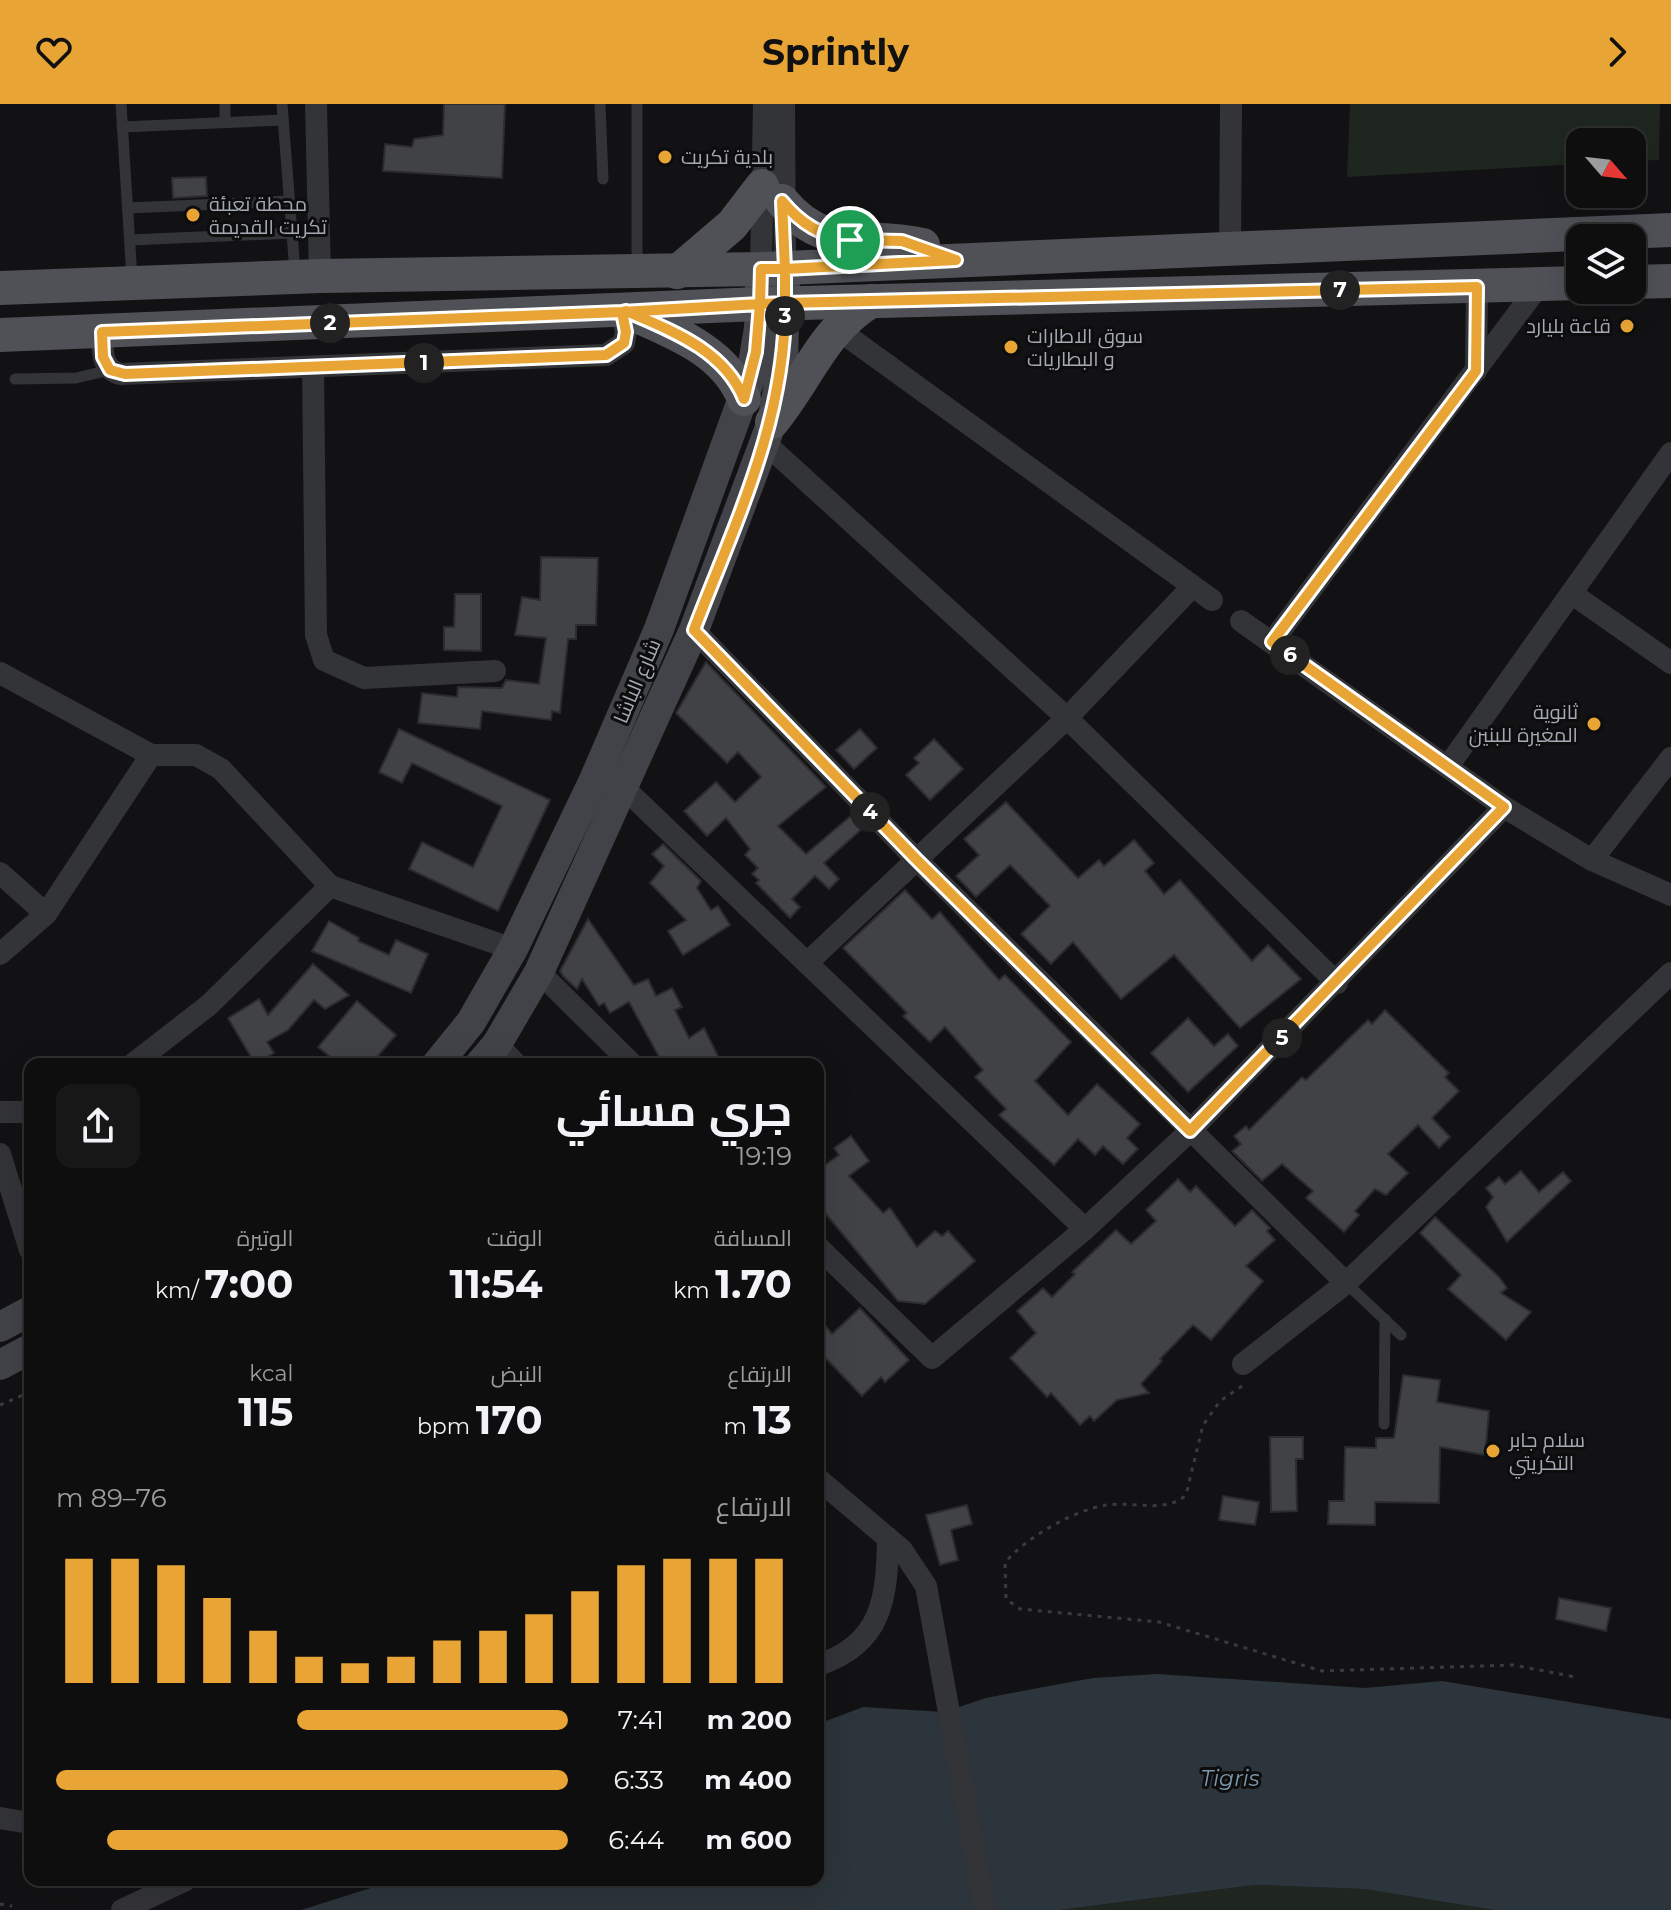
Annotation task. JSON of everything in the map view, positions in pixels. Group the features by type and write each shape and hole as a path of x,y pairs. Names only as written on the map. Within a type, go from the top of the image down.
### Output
{"main road":[{"path":"677,272 772,194 805,224 834,238 902,241 956,260"},
{"path":"0,288 308,276 637,274 1671,230"},
{"path":"498,1057 694,630 769,433 783,363 773,304 773,269"},
{"path":"1646,282 1671,281"},
{"path":"0,335 773,304 1566,283"},
{"path":"769,433 836,328 871,301"},
{"name":"شارع الباشا","path":"442,1058 471,1022 513,949 633,693 684,566 744,399 773,304"},
{"path":"624,312 709,353 731,373 744,399"},
{"path":"0,1327 24,1314"},
{"path":"0,1365 24,1352"}],"street":[{"path":"308,276 319,207 316,104"},
{"path":"764,104 772,194 773,269"},
{"path":"772,194 784,104"},
{"path":"1230,247 1231,104"},
{"path":"1272,642 1540,284"},
{"path":"1476,371 1477,287"},
{"path":"102,332 103,357 110,370 125,374 313,367 606,355 624,343 624,312"},
{"path":"836,328 1212,600"},
{"path":"313,367 316,635 324,660 364,678 495,671"},
{"path":"769,433 1067,718 1337,983"},
{"path":"1449,765 1671,453"},
{"path":"807,963 1067,718 1192,587"},
{"path":"1571,593 1671,663"},
{"path":"1241,621 1449,765 1504,807 1592,860 1671,895"},
{"path":"694,630 916,859 1346,1283"},
{"path":"0,673 151,755 196,755 221,769 330,886 513,949"},
{"path":"0,954 46,914 151,755"},
{"path":"1592,860 1671,758"},
{"path":"624,788 1085,1229"},
{"path":"824,1253 932,1358 1085,1229 1190,1131 1337,983 1504,807"},
{"path":"0,873 46,914"},
{"path":"141,1058 209,1005 330,886"},
{"path":"539,972 626,1058"},
{"path":"1247,1370 1346,1283 1671,973"},
{"path":"0,1112 24,1112"},
{"path":"0,1154 24,1231"},
{"path":"824,1484 888,1538 921,1573 932,1607 985,1910"},
{"path":"824,1662 844,1654 870,1631 885,1601 888,1538"},
{"path":"0,1818 24,1822"},
{"path":"122,1910 173,1886"}],"lane":[{"path":"121,104 133,283"},
{"path":"225,104 225,122"},
{"path":"282,104 292,233 308,276"},
{"path":"600,104 603,179"},
{"path":"637,104 637,274"},
{"path":"122,127 283,120"},
{"path":"128,208 319,207"},
{"path":"130,240 292,233"},
{"path":"15,379 76,378 110,370"},
{"path":"1346,1283 1401,1335"},
{"path":"1384,1424 1385,1319"}],"path":[{"path":"1247,1370 1203,1425 1186,1495 1173,1505 1121,1504 1091,1509 1021,1544 1005,1563 1006,1599 1020,1609 1189,1628 1322,1671 1513,1665 1576,1677"},
{"path":"0,1405 24,1395"},
{"path":"0,1904 12,1906"}],"shaded area":[{"path":"1350,104 1660,104 1659,160 1646,160 1646,128 1566,128 1566,165 1347,177"},
{"path":"1255,1885 1364,1889 1494,1910 1059,1910"}],"water":[{"name":"Tigris","path":"1157,1674 1365,1688 1442,1681 1671,1719 1671,1910 1494,1910 1364,1889 1255,1885 1059,1910 301,1910 377,1886 824,1886 824,1722 863,1707 944,1712 986,1698 1093,1678"}],"building":[{"path":"444,104 505,104 502,178 383,171 385,144 412,147 414,139 443,135"},
{"path":"206,177 207,196 173,198 172,178"},
{"path":"541,557 598,558 596,625 576,625 576,639 568,639 560,713 552,711 551,720 482,711 480,729 418,723 422,693 457,697 458,687 502,688 506,680 539,684 546,638 515,635 522,597 540,600"},
{"path":"455,594 481,594 481,651 444,650 444,627 454,627"},
{"path":"706,662 826,787 778,826 806,854 853,814 865,826 824,863 839,879 829,889 815,876 792,899 800,907 790,918 756,883 759,880 752,874 758,868 745,855 750,849 726,818 707,836 684,811 716,782 735,802 761,777 738,752 727,763 676,713"},
{"path":"399,729 550,800 498,911 409,869 422,842 473,867 502,806 412,763 402,783 379,772"},
{"path":"860,729 877,748 854,769 836,750"},
{"path":"934,739 963,769 930,800 906,775 919,763 914,758"},
{"path":"1006,802 1078,878 1099,860 1104,866 1134,840 1154,863 1145,871 1164,894 1180,880 1252,961 1268,945 1301,979 1240,1028 1174,955 1121,999 1073,942 1051,964 1021,934 1050,906 1010,865 976,897 956,876 979,855 964,839"},
{"path":"663,844 701,881 697,888 711,910 718,906 730,925 683,955 668,931 686,920 650,883 664,866 652,854"},
{"path":"905,890 932,919 940,912 999,980 1005,975 1071,1042 1035,1081 1068,1115 1097,1084 1140,1124 1127,1138 1138,1149 1123,1164 1103,1146 1095,1155 1078,1139 1054,1165 999,1115 1006,1109 975,1077 983,1070 945,1027 930,1042 903,1016 907,1013 843,948"},
{"path":"588,919 634,985 648,979 656,996 672,988 682,1007 675,1010 689,1038 704,1028 719,1058 660,1058 629,1002 610,1013 604,1003 599,1006 582,979 577,989 560,971"},
{"path":"329,921 359,938 358,941 389,955 396,940 428,954 411,993 312,951"},
{"path":"313,964 349,995 325,1009 314,1000 288,1030 267,1042 274,1053 265,1058 251,1058 228,1018 259,999 268,1015"},
{"path":"357,1001 396,1035 376,1058 332,1058 318,1047"},
{"path":"1385,1010 1449,1073 1445,1077 1459,1091 1432,1118 1450,1137 1439,1148 1418,1125 1388,1154 1408,1173 1386,1195 1375,1189 1355,1211 1359,1215 1344,1232 1306,1198 1313,1191 1282,1164 1262,1181 1232,1151 1241,1144 1234,1136 1246,1126 1249,1130 1302,1077 1306,1080 1368,1020 1372,1024"},
{"path":"1188,1018 1214,1046 1228,1034 1238,1046 1188,1092 1151,1053"},
{"path":"851,1136 869,1161 849,1176 883,1213 890,1208 917,1247 935,1231 942,1236 948,1231 975,1261 925,1304 898,1301 826,1214 824,1216 824,1166 839,1155 834,1148"},
{"path":"1521,1171 1539,1192 1563,1172 1571,1181 1507,1242 1486,1207 1493,1197 1486,1188 1499,1177 1505,1184"},
{"path":"1178,1179 1190,1192 1196,1186 1235,1226 1252,1210 1270,1228 1267,1231 1275,1240 1246,1266 1263,1281 1211,1340 1193,1325 1141,1384 1149,1393 1117,1400 1094,1421 1090,1416 1080,1425 1051,1393 1047,1397 1010,1358 1036,1333 1017,1311 1043,1288 1052,1297 1075,1274 1072,1272 1116,1230 1131,1244 1156,1221 1146,1210"},
{"path":"1435,1217 1499,1277 1507,1288 1501,1293 1531,1312 1506,1340 1448,1289 1461,1275 1420,1233"},
{"path":"860,1308 909,1360 885,1382 881,1377 862,1396 824,1356 824,1324 832,1334"},
{"path":"1403,1375 1440,1380 1437,1402 1489,1411 1485,1455 1440,1447 1439,1503 1375,1502 1375,1525 1328,1524 1329,1501 1344,1501 1345,1447 1376,1448 1376,1438 1394,1438"},
{"path":"1270,1437 1303,1437 1303,1459 1296,1459 1297,1511 1271,1512"},
{"path":"1223,1496 1259,1502 1255,1525 1219,1520"},
{"path":"967,1505 972,1524 951,1530 958,1560 940,1565 926,1515"},
{"path":"1559,1598 1611,1608 1606,1631 1556,1619"}],"place":[{"name":"بلدية تكريت","path":"665,157"},
{"name":"محطة تعبئة تكريت القديمة","path":"193,215"},
{"name":"قاعة بليارد","path":"1627,326"},
{"name":"سوق الاطارات و البطاريات","path":"1011,347"},
{"name":"ثانوية المغيرة للبنين","path":"1594,724"},
{"name":"سلام جابر التكريتي","path":"1493,1451"}],"route":[{"path":"850,240 834,238 805,224 782,201 785,269 761,269 760,304 622,312 626,338 617,352 606,355 125,374 110,370 103,357 102,332 626,311 674,333 709,353 731,373 744,399 756,352 760,304 785,303 779,393 766,444 694,630 916,859 1190,1131 1337,983 1504,807 1272,642 1476,371 1477,287 785,303 785,269 956,260 939,251 902,241 850,240"}]}
